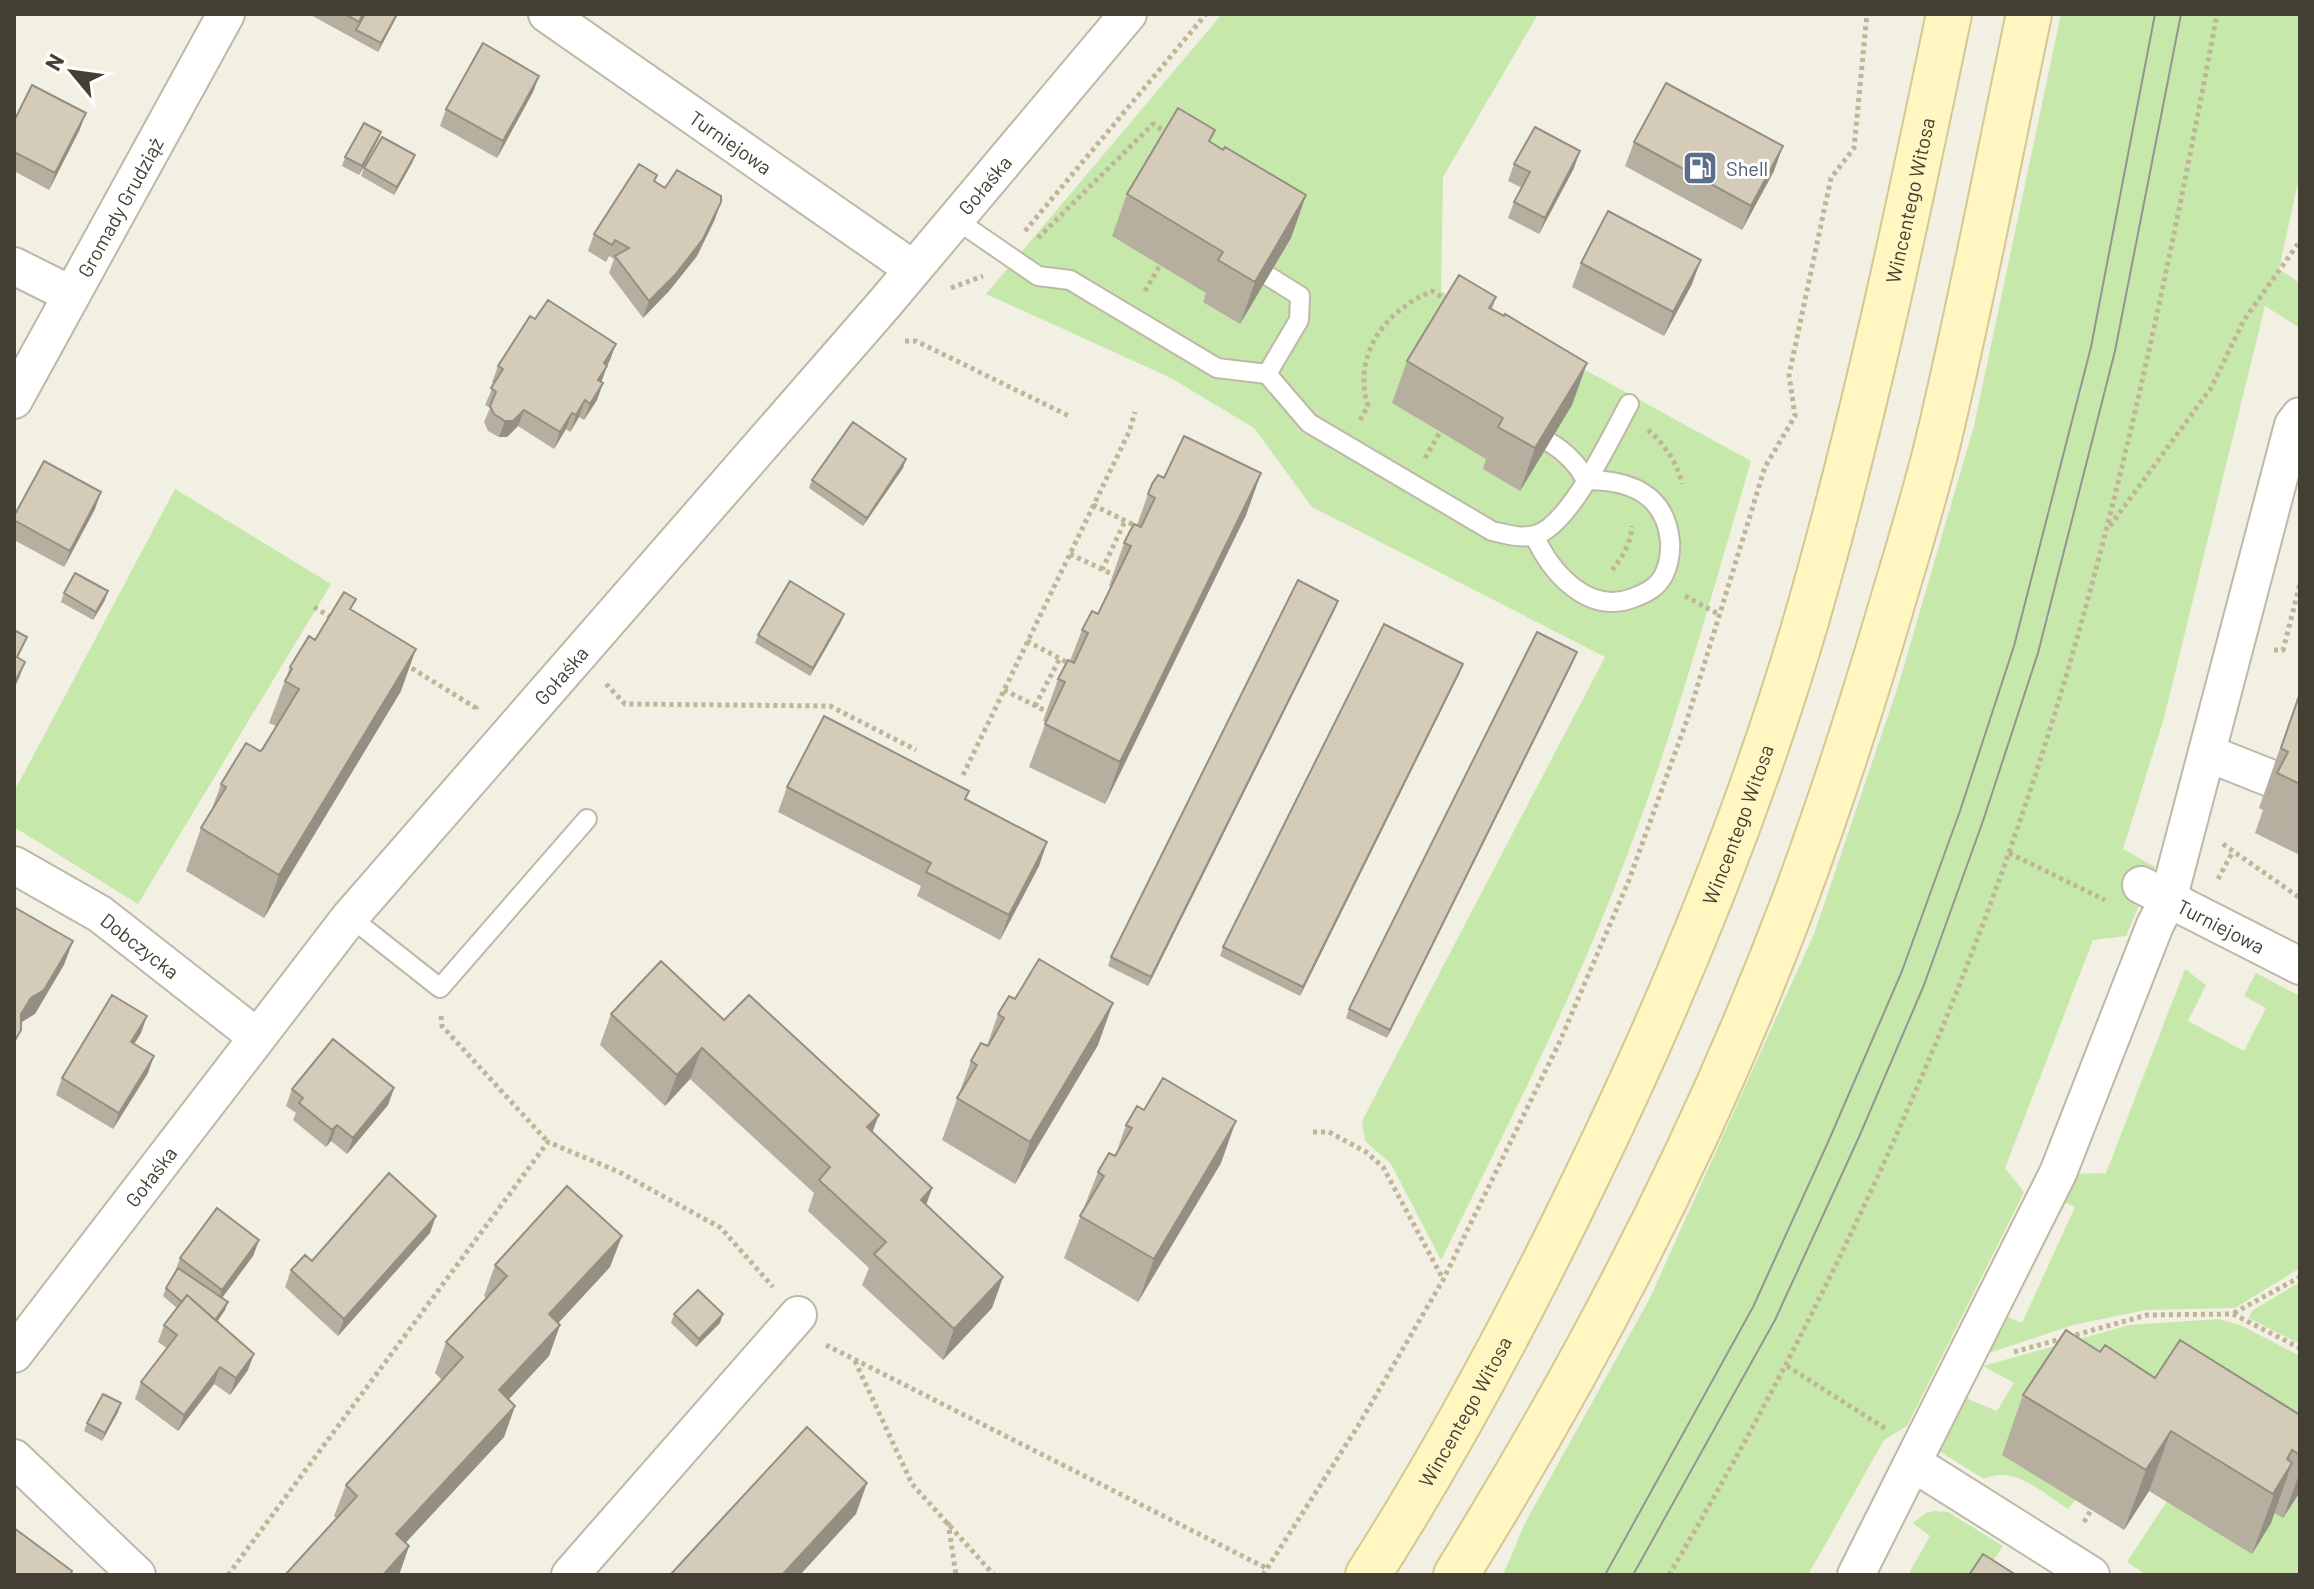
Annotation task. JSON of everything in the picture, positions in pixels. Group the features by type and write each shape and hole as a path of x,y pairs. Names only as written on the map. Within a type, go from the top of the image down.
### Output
{"main road":[{"name":"Wincentego Witosa","path":"1368,1575 1464,1416 1549,1256 1634,1079 1723,867 1805,622 1843,485 1902,239 1949,14"},
{"path":"1456,1575 1573,1378 1623,1283 1731,1054 1794,901 1845,757 1937,443 2029,14"}],"street":[{"name":"Gromady Grudziąż","path":"14,400 226,14"},
{"name":"Turniejowa","path":"547,14 926,281"},
{"name":"Gołaśka","path":"14,1354 350,917 926,281 955,219 1128,14"},
{"path":"14,266 70,294"},
{"path":"1856,1575 1904,1449 1963,1366 2058,1173 2207,753 2293,425 2300,416"},
{"path":"2207,753 2270,778"},
{"name":"Dobczycka","path":"14,865 100,914 257,1037"},
{"name":"Turniejowa","path":"2155,903 2300,966"},
{"path":"570,1575 798,1315"},
{"path":"1904,1449 2091,1575"},
{"path":"14,1458 137,1575"}],"lane":[{"path":"955,219 1038,276 1070,280 1217,368 1267,374 1309,423 1492,531 1516,536 1548,530 1586,480 1629,404"},
{"path":"1267,374 1299,320 1300,296 1268,276"},
{"path":"1549,442 1565,452 1586,480"},
{"path":"1534,535 1544,557 1568,584 1596,601 1620,602 1641,595 1659,582 1671,553 1669,531 1659,505 1629,485 1615,480 1586,480"},
{"path":"350,917 440,988 587,819"}],"path":[{"path":"1010,258 1206,14"},
{"path":"1263,1575 1358,1426 1443,1280 1560,1041 1629,880 1687,720 1765,467 1795,416 1789,375 1831,178 1854,148 1867,14"},
{"path":"1669,1575 1787,1366 1870,1194 1948,1012 2009,853 2068,670 2107,530 2188,165 2217,14"},
{"path":"926,281 989,274 1153,124 1177,140"},
{"path":"2107,530 2211,388 2244,320 2300,241"},
{"path":"1346,446 1368,406 1364,372 1367,353 1380,330 1405,306 1432,291 1457,306"},
{"path":"906,331 896,342 916,341 1069,416"},
{"path":"963,775 1129,432 1135,412"},
{"path":"1583,593 1596,587 1621,559 1631,535 1629,485"},
{"path":"1093,505 1137,527"},
{"path":"1102,570 1125,521"},
{"path":"1070,554 1114,575"},
{"path":"314,607 341,624"},
{"path":"1027,641 1071,664"},
{"path":"395,657 476,708 466,719"},
{"path":"1035,706 1060,658"},
{"path":"598,676 625,704 830,706 916,750"},
{"path":"1004,690 1048,712"},
{"path":"2009,853 2155,903"},
{"path":"2232,853 2300,898"},
{"path":"440,988 442,1026 548,1142"},
{"path":"1313,1132 1329,1132 1366,1152 1383,1167 1443,1280"},
{"path":"2233,1314 2300,1277"},
{"path":"1963,1366 2147,1315 2233,1314 2300,1348"},
{"path":"854,1359 912,1484 994,1575"},
{"path":"1787,1366 1904,1449"},
{"path":"948,1521 956,1575"}],"green space":[{"path":"1222,14 1538,14 1443,177 1441,291 1751,461 1685,684 1629,850 1549,1039 1441,1260 1391,1164 1365,1141 1362,1121 1605,657 1312,507 1254,428 1171,378 986,294"},
{"path":"2061,14 2300,14 2300,173 2279,269 2300,283 2300,328 2265,306 2164,718 2123,849 2155,867 2126,936 2093,940 2005,1168 2024,1192 1907,1426 1884,1440 1808,1575 1503,1575 1525,1523 1649,1300 1814,934 1899,683 1974,426"},
{"path":"175,489 331,584 138,904 14,827 14,792"},
{"path":"2185,969 2206,985 2188,1021 2244,1051 2266,1008 2244,996 2256,973 2300,996 2300,1268 2235,1308 2146,1310 2073,1325 1989,1353 2008,1317 2022,1323 2075,1207 2063,1202 2075,1174 2106,1173"},
{"path":"2300,1282 2300,1344 2249,1318 2253,1310"},
{"path":"2219,1319 2240,1325 2300,1356 2300,1489 2159,1400 2068,1509 2028,1482 2006,1475 1984,1479 1937,1450 1966,1398 1997,1411 2014,1383 1983,1366 2129,1325"},
{"path":"2300,1492 2300,1575 2147,1575 2127,1562 2167,1501 2270,1510 2283,1518"},
{"path":"1948,1512 2003,1546 1984,1575 1908,1575 1930,1536 1913,1523 1926,1513"}],"building":[{"path":"345,14 363,14 359,22"},
{"path":"365,14 397,14 381,43 356,30"},
{"path":"483,43 539,76 503,141 446,109"},
{"name":"Shell","path":"1666,83 1783,146 1751,206 1634,142"},
{"path":"32,85 86,113 55,173 14,152 14,121"},
{"path":"1178,108 1215,130 1209,141 1223,150 1225,147 1306,195 1255,282 1218,260 1223,252 1127,194"},
{"path":"364,123 381,132 362,166 345,157"},
{"path":"1535,127 1580,151 1545,218 1514,202 1530,172 1514,164"},
{"path":"382,137 415,155 397,187 364,168"},
{"path":"639,164 657,175 654,181 665,188 677,170 721,196 703,239 675,275 649,301 615,256 629,248 615,240 612,245 594,234"},
{"path":"1608,211 1701,260 1673,312 1581,263"},
{"path":"1459,275 1496,297 1489,308 1505,314 1587,363 1535,448 1498,427 1503,418 1407,361"},
{"path":"548,300 616,344 598,380 603,383 590,404 585,400 560,432 524,410 513,421 505,421 494,414 490,406 496,392 491,388 503,369 498,366 530,316 535,319"},
{"path":"853,422 906,459 867,518 812,480"},
{"path":"1184,436 1261,473 1120,762 1045,724 1065,682 1058,679 1068,660 1074,663 1088,633 1082,630 1092,611 1098,614 1131,546 1124,543 1134,524 1141,527 1155,498 1148,494 1152,484 1158,475 1164,478"},
{"path":"44,461 101,492 70,551 14,520"},
{"path":"75,573 108,591 96,612 64,593"},
{"path":"1298,580 1338,601 1151,977 1111,957"},
{"path":"790,581 844,614 813,668 758,635"},
{"path":"344,592 356,599 350,609 416,649 279,875 201,828 226,787 221,784 246,743 262,750 299,689 285,681 292,669 290,667 309,636 315,640"},
{"path":"1384,624 1463,664 1303,987 1223,947"},
{"path":"14,630 27,637 17,657 25,662 14,684"},
{"path":"1537,632 1577,652 1390,1030 1349,1009"},
{"path":"2300,693 2300,784 2277,773 2288,752 2281,748"},
{"path":"824,716 969,791 965,799 1047,842 1009,915 926,872 931,863 787,787"},
{"path":"14,907 73,941 44,990 31,998 21,1014 21,1030 14,1042"},
{"path":"1039,959 1113,1003 1030,1142 957,1098 977,1065 971,1061 981,1043 988,1046 1004,1018 998,1014 1009,996 1015,999"},
{"path":"661,961 724,1020 749,995 879,1115 867,1127 932,1188 921,1200 1003,1277 954,1329 874,1254 886,1242 819,1180 830,1167 702,1048 677,1075 611,1014"},
{"path":"112,995 147,1016 131,1042 154,1056 119,1113 62,1078"},
{"path":"333,1039 394,1088 353,1138 337,1125 332,1130 299,1103 303,1098 292,1089"},
{"path":"1163,1078 1236,1121 1154,1259 1080,1216 1104,1176 1098,1172 1109,1153 1115,1156 1132,1128 1126,1125 1137,1106 1144,1110"},
{"path":"389,1173 436,1216 344,1319 291,1270 305,1255 312,1261"},
{"path":"567,1186 622,1236 549,1314 560,1325 499,1390 515,1406 396,1534 409,1546 383,1575 285,1575 357,1496 346,1485 463,1357 446,1342 507,1276 495,1265"},
{"path":"217,1208 259,1240 222,1290 180,1258"},
{"path":"178,1268 228,1302 215,1320 187,1295 182,1302 166,1288"},
{"path":"698,1290 723,1314 699,1339 674,1314"},
{"path":"187,1295 254,1354 236,1378 220,1367 184,1415 141,1382 177,1335 164,1325"},
{"path":"2066,1330 2100,1352 2105,1345 2155,1378 2180,1340 2300,1415 2300,1455 2292,1450 2287,1459 2292,1463 2273,1494 2171,1431 2146,1470 2023,1395"},
{"path":"103,1394 121,1403 105,1433 87,1423"},
{"path":"807,1427 867,1483 782,1575 670,1575"},
{"path":"14,1528 72,1571 70,1575 16,1575"},
{"path":"1983,1554 2013,1573 2012,1575 1969,1575"}],"tram line":[{"path":"1605,1575 1753,1307 1902,971 1960,811 2014,646 2091,347 2155,14"},
{"path":"1633,1575 1775,1320 1924,985 1983,821 2038,653 2115,351 2181,14"}],"place":[{"name":"Shell","path":"1700,168"}]}
